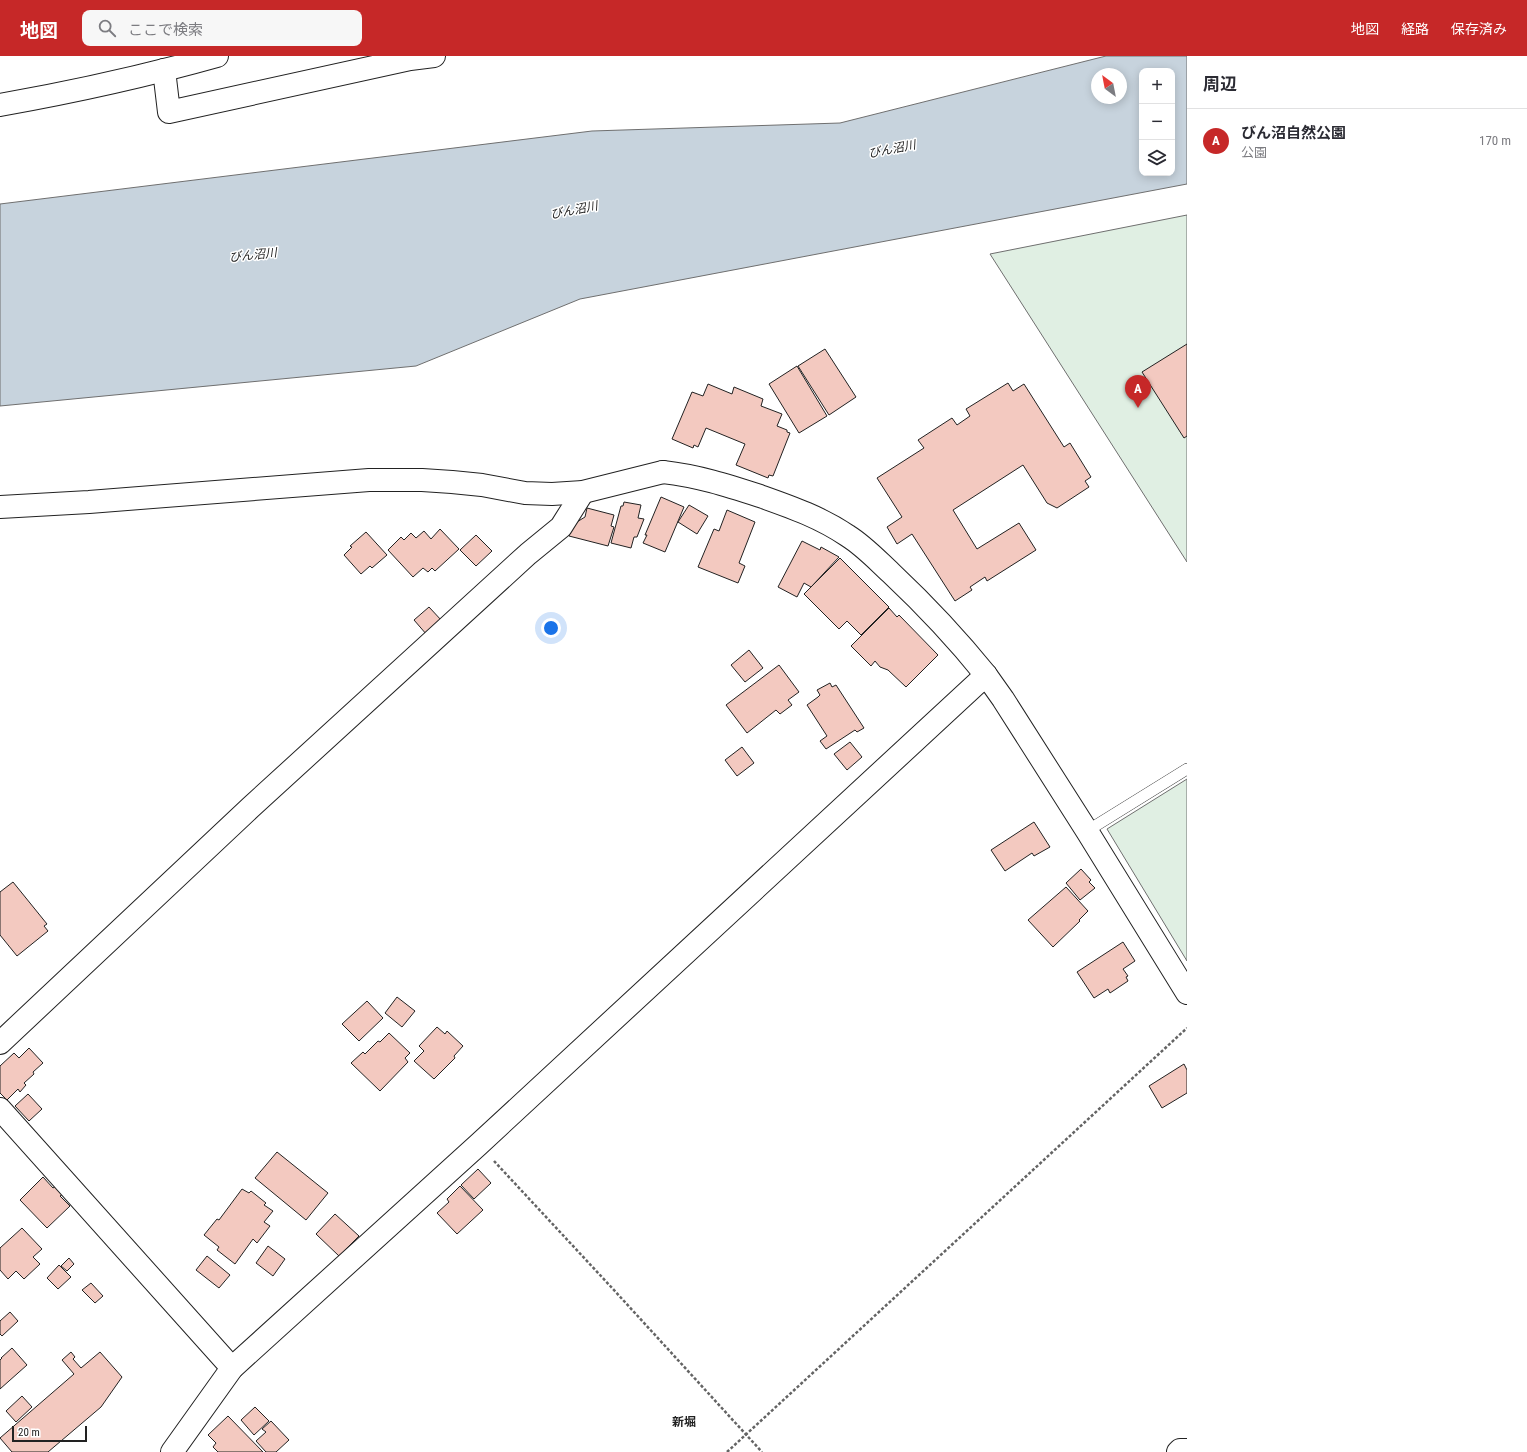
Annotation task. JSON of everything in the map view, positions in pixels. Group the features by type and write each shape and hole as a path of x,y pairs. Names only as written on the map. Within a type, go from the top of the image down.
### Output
{"street":[{"path":"0,105 66,94 217,56"},
{"path":"164,70 169,112 410,59 434,56"},
{"path":"0,507 89,502 369,480 422,480 452,482 482,485 525,493 552,494 583,492 663,472 689,475 712,480 816,517 849,536 864,548 931,612 986,675 1087,830 1187,993"},
{"path":"0,1043 257,802 561,526 583,492"},
{"path":"172,1452 232,1368 478,1145 986,675"},
{"path":"0,1109 232,1368"},
{"path":"1178,1452 1180,1450 1187,1450"}],"lane":[{"path":"1087,830 1187,769"}],"path":[{"path":"727,1452 1187,1028"},
{"path":"478,1145 613,1289 762,1452"}],"green space":[{"path":"1187,215 1187,562 990,254"},
{"path":"1187,779 1187,961 1107,829"}],"water":[{"name":"びん沼川","path":"1106,56 1187,56 1187,184 580,299 416,366 0,406 0,204 592,131 840,123"}],"building":[{"path":"1187,344 1187,436 1184,438 1142,372"},
{"path":"825,349 856,397 829,415 798,366"},
{"path":"797,366 827,416 799,433 769,384"},
{"path":"1008,383 1013,391 1024,384 1064,447 1070,443 1091,477 1085,481 1089,487 1057,508 1047,503 1023,465 953,510 977,549 1019,523 1036,550 987,581 985,577 970,587 972,590 955,601 912,534 897,544 887,527 902,517 877,478 924,448 918,440 952,418 957,425 970,416 966,409"},
{"path":"708,384 732,394 734,387 763,399 761,406 782,414 777,426 787,430 787,432 790,433 773,476 769,475 768,478 736,465 745,444 706,428 698,447 694,445 693,448 672,439 692,392 703,396"},
{"path":"661,497 684,507 665,552 643,543"},
{"path":"624,502 641,505 638,518 644,519 637,537 634,537 631,548 611,543 621,506 623,506"},
{"path":"689,505 708,516 697,534 678,522"},
{"path":"587,508 614,515 611,526 614,527 608,546 569,536 572,525 585,517"},
{"path":"727,510 755,522 739,563 745,566 738,583 698,567 714,529 719,531"},
{"path":"440,529 459,549 435,571 432,568 428,572 423,568 413,577 388,550 401,537 404,540 411,533 416,538 424,531 431,539"},
{"path":"366,532 387,555 372,568 370,566 361,574 344,555 352,547 350,546"},
{"path":"476,535 492,551 476,566 460,550"},
{"path":"802,541 820,550 821,547 839,557 811,587 804,583 797,597 778,587"},
{"path":"840,558 889,607 861,635 847,621 839,629 804,594"},
{"path":"429,607 442,621 427,635 414,620"},
{"path":"889,608 897,617 899,615 938,655 906,687 888,670 880,667 875,661 871,666 851,646"},
{"path":"749,650 763,668 745,682 731,665"},
{"path":"779,665 799,692 788,700 792,705 780,714 776,710 747,733 726,705"},
{"path":"830,683 832,687 836,685 864,728 857,732 855,730 826,749 820,741 827,736 807,705 820,695 817,690"},
{"path":"850,742 862,757 847,770 834,754"},
{"path":"742,747 754,763 737,776 725,760"},
{"path":"1034,822 1050,847 1034,856 1032,853 1005,871 991,850"},
{"path":"1081,869 1091,880 1089,882 1095,888 1080,900 1066,883"},
{"path":"13,882 47,924 44,926 48,931 17,956 0,935 0,892"},
{"path":"1066,887 1088,911 1079,920 1080,921 1053,947 1028,920"},
{"path":"1123,942 1135,961 1123,969 1128,976 1126,977 1128,981 1110,993 1108,989 1094,998 1077,972"},
{"path":"397,997 415,1011 402,1027 385,1013"},
{"path":"367,1001 383,1018 359,1041 342,1024"},
{"path":"437,1027 445,1034 447,1031 463,1046 454,1056 455,1058 434,1079 414,1061 424,1051 419,1046"},
{"path":"389,1033 410,1053 405,1058 408,1062 380,1091 351,1063 363,1052 365,1054 378,1041 380,1042"},
{"path":"29,1048 43,1063 24,1083 26,1085 20,1092 18,1089 7,1100 0,1093 0,1066 14,1053 19,1058"},
{"path":"1184,1064 1187,1070 1187,1093 1162,1108 1149,1086"},
{"path":"28,1094 42,1109 29,1121 15,1106"},
{"path":"277,1152 328,1193 306,1220 255,1178"},
{"path":"478,1169 491,1183 474,1199 461,1185"},
{"path":"43,1177 53,1188 56,1186 63,1194 60,1196 70,1206 47,1228 20,1200"},
{"path":"460,1186 483,1210 457,1234 437,1213 449,1202 447,1199"},
{"path":"242,1189 249,1193 251,1191 266,1203 264,1205 273,1211 264,1222 270,1226 257,1243 253,1239 235,1264 217,1250 219,1247 204,1235 217,1219 219,1220"},
{"path":"335,1214 359,1236 339,1256 316,1234"},
{"path":"22,1228 42,1249 33,1257 40,1264 24,1279 16,1271 8,1279 0,1270 0,1248"},
{"path":"268,1246 285,1259 273,1276 256,1263"},
{"path":"207,1256 230,1275 219,1288 196,1270"},
{"path":"69,1258 74,1264 67,1271 61,1266"},
{"path":"59,1265 71,1277 58,1289 47,1278"},
{"path":"91,1283 103,1296 95,1303 82,1290"},
{"path":"10,1312 18,1321 2,1336 0,1334 0,1321"},
{"path":"12,1348 27,1365 0,1389 0,1360"},
{"path":"71,1352 75,1357 73,1359 81,1368 100,1352 122,1377 101,1407 48,1452 12,1452 0,1438 74,1374 62,1360"},
{"path":"22,1396 32,1407 16,1422 6,1411"},
{"path":"255,1407 269,1421 254,1435 241,1420"},
{"path":"228,1416 263,1452 218,1452 213,1447 216,1443 208,1435"},
{"path":"271,1421 289,1440 276,1452 266,1452 256,1441 266,1432 262,1429"}],"place":[{"name":"びん沼自然公園","path":"1138,408"}],"district":[{"name":"新堀","path":"684,1422"}]}
